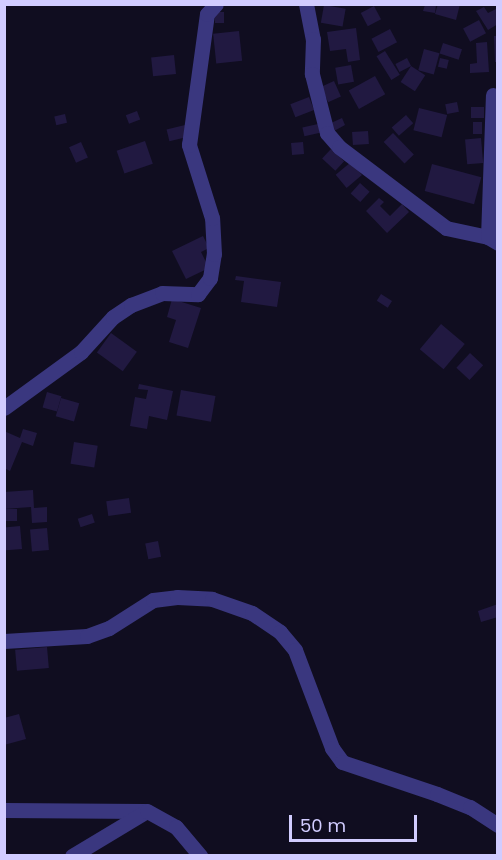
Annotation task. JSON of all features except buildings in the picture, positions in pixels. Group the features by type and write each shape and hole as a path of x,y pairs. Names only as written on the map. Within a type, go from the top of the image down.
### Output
{"street":[{"path":"4,408 81,352 113,317 131,305 162,293 198,294 210,278 214,254 212,218 189,145 207,14 216,4"},
{"path":"306,4 313,39 312,74 327,133 339,147 446,228 493,240 493,95"},
{"path":"4,641 87,636 109,628 153,600 177,597 212,599 252,614 288,639 332,748 342,762 459,802 498,825"},
{"path":"4,822 42,809"},
{"path":"4,810 147,811 176,827 200,855"},
{"path":"72,855 147,811"}]}
